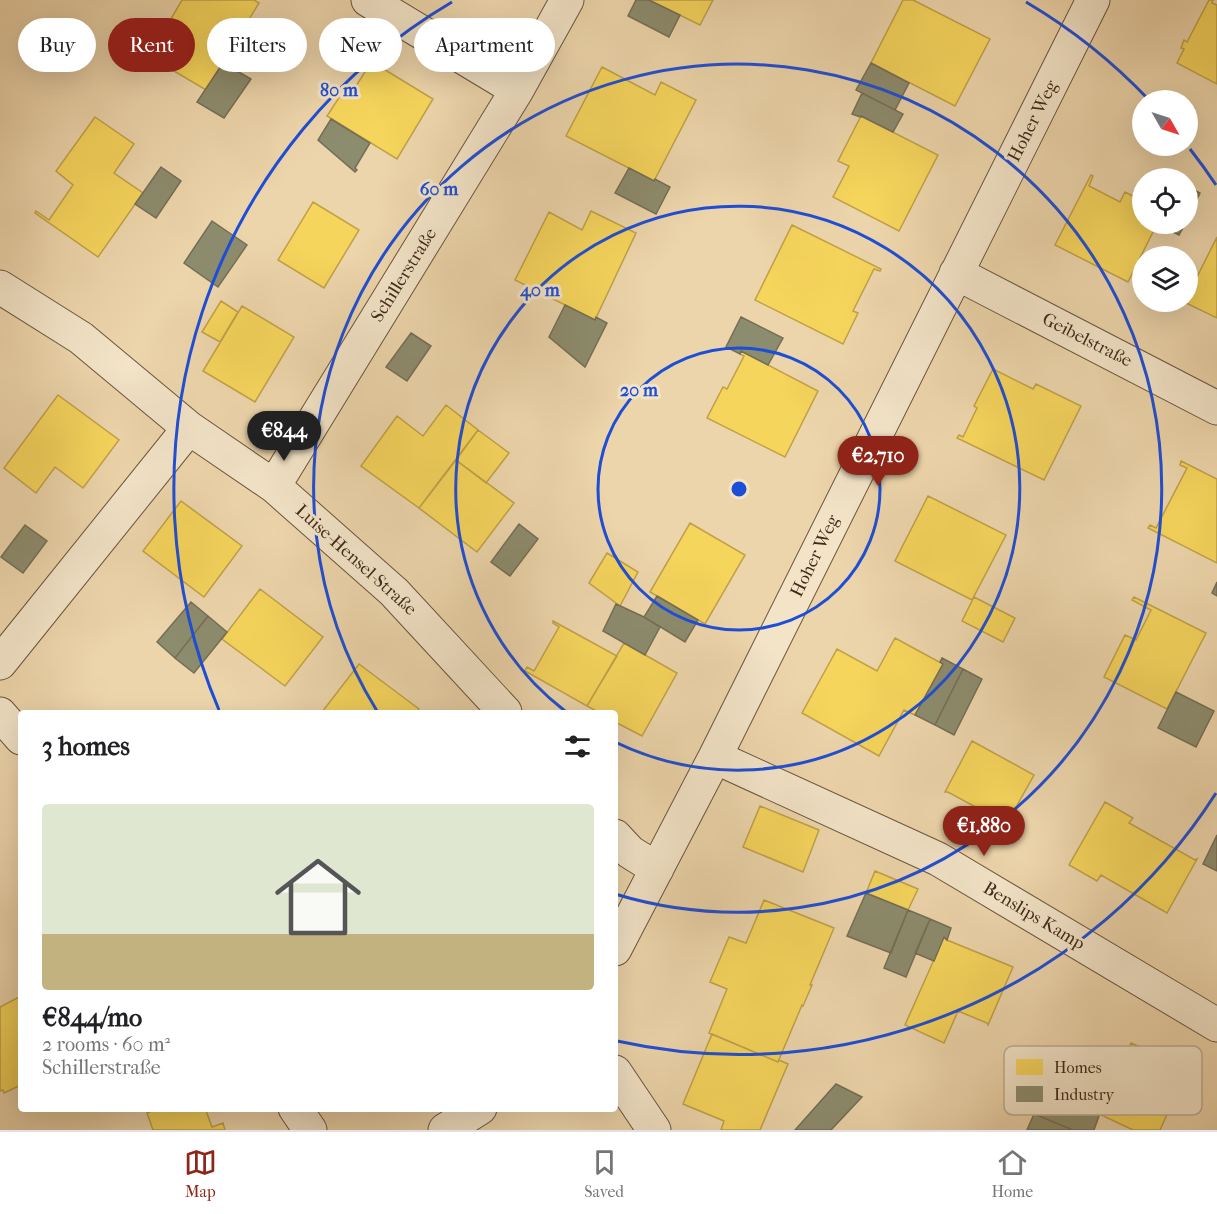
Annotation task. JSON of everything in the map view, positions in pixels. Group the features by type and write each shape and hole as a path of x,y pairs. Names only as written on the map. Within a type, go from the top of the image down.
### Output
{"street":[{"path":"368,0 517,90"},
{"name":"Schillerstraße","path":"274,486 517,90 567,0"},
{"name":"Hoher Weg","path":"618,943 715,757 1094,0"},
{"name":"Geibelstraße","path":"956,273 1217,408"},
{"name":"Luise-Hensel-Straße","path":"0,286 81,338 189,428 274,486 394,592 503,710"},
{"path":"0,663 189,428"},
{"path":"0,714 18,735"},
{"name":"Benslips Kamp","path":"715,757 938,859 1217,1025"},
{"path":"618,839 630,852 657,869"},
{"path":"618,1076 654,1130"},
{"path":"298,1112 310,1130"},
{"path":"445,1130 474,1112"}],"building: Homes":[{"path":"182,0 254,0 259,3 250,18 207,18 207,72 217,72 206,90 176,72 195,72 195,18 171,18"},
{"path":"649,0 713,0 700,25"},
{"path":"903,0 913,0 990,39 955,106 871,63"},
{"path":"1209,0 1213,0 1212,3 1217,5 1217,84 1177,63 1184,49 1181,48 1184,40 1187,42"},
{"path":"602,67 655,95 661,82 696,100 654,181 566,136"},
{"path":"365,72 389,72 433,99 397,159 327,116 344,90 351,94"},
{"path":"861,116 938,155 899,231 833,197 849,166 838,161"},
{"path":"95,117 134,144 114,173 143,193 98,257 35,213 36,211 49,220 73,185 56,171"},
{"path":"1091,175 1093,176 1089,186 1120,202 1125,192 1132,196 1132,234 1152,234 1146,246 1132,246 1132,274 1128,282 1055,245"},
{"path":"313,202 359,230 324,288 278,260"},
{"path":"591,211 636,233 595,320 515,280 549,212 582,230"},
{"path":"792,225 881,269 880,271 874,269 853,311 858,313 843,344 755,300"},
{"path":"1217,237 1217,318 1198,309 1198,275"},
{"path":"221,301 238,312 220,342 202,332"},
{"path":"242,306 294,337 255,402 203,371"},
{"path":"741,351 818,391 785,457 707,418 723,387 727,389 744,356 740,354"},
{"path":"993,369 1033,389 1036,384 1081,406 1044,480 957,438 959,435 963,437 977,408 974,406"},
{"path":"58,395 119,440 83,488 55,467 36,493 4,468"},
{"path":"446,405 478,430 419,508 361,466 397,416 423,436"},
{"path":"478,430 509,453 486,483 456,460"},
{"path":"456,460 514,503 477,552 419,508"},
{"path":"1181,461 1217,479 1217,563 1148,528 1150,525 1156,528 1187,468 1180,465"},
{"path":"928,496 1006,535 972,600 895,561"},
{"path":"181,501 242,546 204,597 143,551"},
{"path":"690,523 745,555 705,624 650,592"},
{"path":"607,553 638,572 620,606 589,583"},
{"path":"260,589 323,637 285,686 222,639"},
{"path":"974,597 1015,618 1003,642 962,621"},
{"path":"1134,597 1206,633 1167,709 1104,677 1125,635 1136,640 1151,610 1132,600"},
{"path":"553,621 617,656 587,706 525,671 527,667 534,671 559,627"},
{"path":"895,638 943,664 915,715 904,710 879,756 802,713 837,649 877,671"},
{"path":"624,643 677,673 642,736 618,724 618,710 594,710 587,706"},
{"path":"359,664 419,709 418,710 324,710"},
{"path":"972,741 1034,775 1006,825 945,792"},
{"path":"1105,802 1133,818 1129,823 1195,860 1197,859 1167,913 1101,875 1097,881 1069,865"},
{"path":"760,806 819,830 803,872 743,847"},
{"path":"875,871 918,889 908,910 866,893"},
{"path":"764,900 834,928 778,1062 709,1033 727,989 710,982 729,937 746,943"},
{"path":"944,937 1013,967 988,1025 958,1011 944,1043 905,1025"},
{"path":"18,998 18,1086 4,1093 3,1090 0,1091 0,1007"},
{"path":"712,1034 778,1062 779,1060 788,1064 760,1130 721,1130 724,1121 683,1104"},
{"path":"206,1112 212,1127 223,1123 225,1130 153,1130 147,1113"},
{"path":"1101,1115 1167,1115 1160,1130 1133,1130"}],"building: Industry":[{"path":"636,0 649,0 680,15 669,37 628,16"},
{"path":"871,63 909,83 895,110 856,90"},
{"path":"217,72 239,72 251,79 224,118 197,102"},
{"path":"862,93 903,114 893,132 852,114"},
{"path":"331,119 370,143 355,168 357,170 355,172 318,140"},
{"path":"161,167 181,181 156,218 135,204"},
{"path":"629,168 670,187 656,214 615,193"},
{"path":"212,221 247,245 218,287 184,263"},
{"path":"565,305 595,320 596,317 607,323 585,367 549,337"},
{"path":"741,317 783,338 768,365 741,351 740,354 726,347"},
{"path":"411,333 431,346 407,381 386,367"},
{"path":"519,524 538,539 510,576 491,562"},
{"path":"25,525 47,541 23,573 1,557"},
{"path":"1217,582 1217,596 1212,593"},
{"path":"657,596 698,620 685,642 644,617"},
{"path":"191,602 208,616 175,658 157,642"},
{"path":"616,604 660,627 645,655 603,631"},
{"path":"208,616 227,632 194,673 175,658"},
{"path":"942,658 963,669 935,725 915,715 943,664 940,662"},
{"path":"963,669 982,679 954,735 935,725"},
{"path":"1176,692 1214,711 1196,747 1158,728"},
{"path":"1217,835 1217,871 1203,864"},
{"path":"866,893 908,910 891,953 847,936"},
{"path":"908,910 930,919 906,977 884,968"},
{"path":"930,919 951,928 947,940 944,937 934,961 915,953"},
{"path":"836,1084 862,1097 831,1130 795,1130"},
{"path":"1034,1115 1036,1115 1073,1130 1027,1130"},
{"path":"1036,1115 1099,1116 1094,1130 1073,1130"}]}
